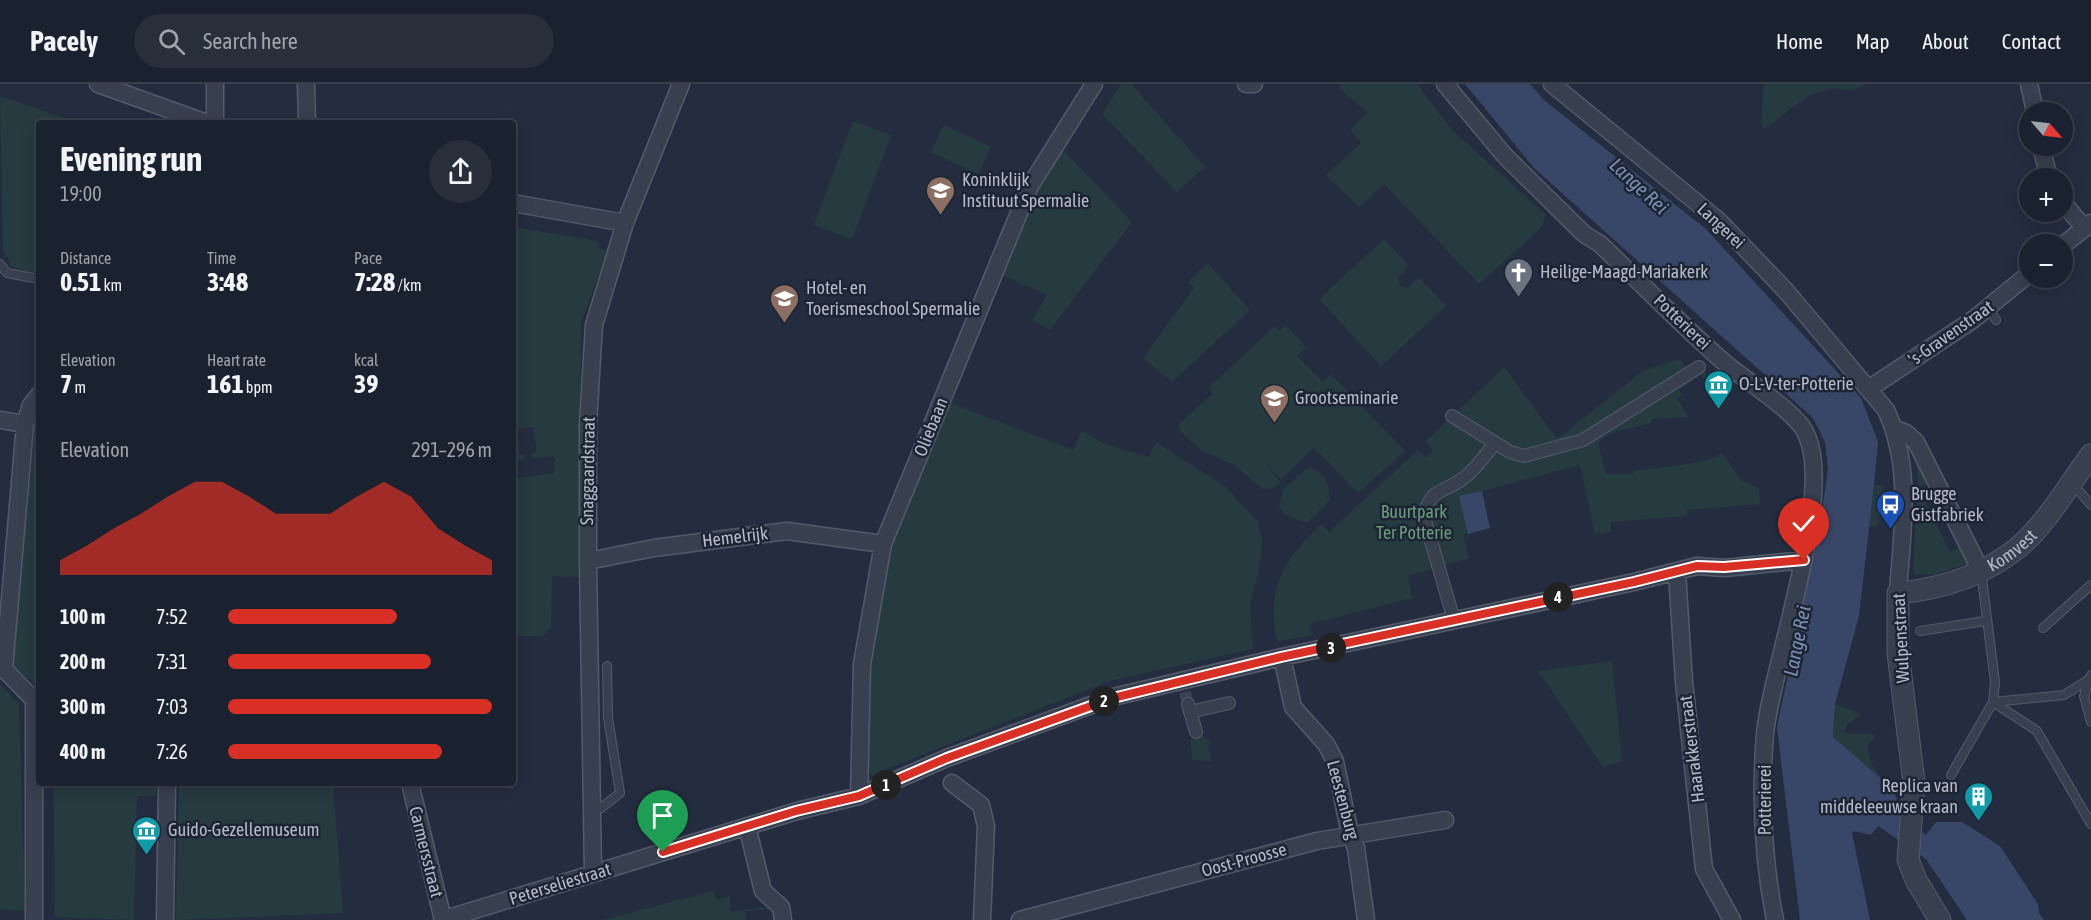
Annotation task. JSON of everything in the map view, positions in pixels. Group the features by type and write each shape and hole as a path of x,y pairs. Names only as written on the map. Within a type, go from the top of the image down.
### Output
{"street":[{"path":"98,84 199,120"},
{"path":"215,84 215,120"},
{"path":"306,84 307,120"},
{"name":"Oliebaan","path":"859,796 862,664 883,544 1030,186 1094,84"},
{"path":"1246,84 1254,84"},
{"name":"Potterierei","path":"1445,84 1505,156 1584,234 1600,244 1724,362 1802,427 1810,443 1814,464 1812,510 1804,560 1766,733 1766,874 1775,920"},
{"name":"Langerei","path":"1552,84 1719,221 1786,291 1870,388"},
{"path":"2029,84 2033,102"},
{"name":"Snaggaardstraat","path":"593,874 588,424 594,325 625,223 675,85"},
{"path":"516,204 625,223"},
{"path":"2073,211 2088,225 2073,237"},
{"name":"'s-Gravenstraat","path":"1870,388 1992,314 2019,285"},
{"path":"1452,417 1516,456 1524,456 1583,440 1699,367"},
{"name":"Wulpenstraat","path":"1870,388 1886,410 1895,429 1904,468 1898,593 1898,652 1915,787 1909,848 1911,870 1940,920"},
{"path":"34,920 34,700 4,669 25,424 31,405 36,399"},
{"path":"0,420 25,424"},
{"name":"Wulpenstraat","path":"1895,429 1906,433 1916,442 1981,571"},
{"path":"1454,620 1424,517 1426,506 1435,492 1465,478 1495,443"},
{"name":"Komvest","path":"1898,593 1948,585 1981,571 2020,545 2091,455"},
{"name":"Hemelrijk","path":"588,561 654,548 787,531 883,544"},
{"name":"Peterseliestraat","path":"442,920 747,826 859,796 947,758 1113,698 1186,697 1281,657 1697,566 1724,567 1804,560"},
{"name":"Haarakkerstraat","path":"1677,572 1684,682 1704,869 1732,920"},
{"name":"Leestenburg","path":"1281,657 1293,707 1326,744 1335,761 1350,834 1356,848 1366,920"},
{"path":"1196,732 1186,697 1229,703"},
{"path":"952,783 981,805 986,826 982,920"},
{"path":"165,920 167,786"},
{"name":"Carmersstraat","path":"411,786 442,920"},
{"name":"Oost-Proosse","path":"1020,920 1350,834 1445,820"},
{"path":"747,826 760,882 766,894 781,907 783,920"}],"lane":[{"path":"0,264 7,273 36,278"},
{"path":"2071,482 2091,494"},
{"path":"2071,482 2091,505"},
{"path":"1951,775 1993,702 1995,682 1985,621 1981,571"},
{"path":"2043,628 2091,585"},
{"path":"1920,631 1985,621"},
{"path":"591,809 601,808 620,793 608,718 607,666"},
{"path":"1993,702 2064,695 2089,677"},
{"path":"2089,677 2084,696 2091,722"},
{"path":"1993,702 2037,731 2091,824"}],"green space":[{"path":"1121,84 1131,84 1205,167 1177,192 1102,114"},
{"path":"1343,84 1417,84 1452,130 1546,215 1541,228 1479,284 1384,184 1359,207 1326,175 1361,143 1350,130 1368,113 1338,87"},
{"path":"1764,84 1867,84 1855,89 1821,91 1796,105 1764,129 1761,123"},
{"path":"0,96 70,120 36,120 36,273 12,267 3,249"},
{"path":"853,121 891,135 852,239 814,225"},
{"path":"944,125 991,147 978,174 931,152"},
{"path":"1063,150 1132,222 1050,330 1032,320 1047,295 1003,275 1036,194"},
{"path":"516,227 598,241 599,249 607,250 581,323 580,577 552,576 551,627 543,636 516,636 516,479 554,473 553,462 556,462 554,456 533,458 532,453 537,452 533,427 516,429"},
{"path":"1384,239 1409,266 1398,278 1400,286 1407,288 1419,277 1446,306 1381,366 1319,299"},
{"path":"1207,263 1250,310 1172,382 1143,358 1194,288 1188,282"},
{"path":"1285,325 1306,347 1297,356 1323,382 1331,374 1405,451 1358,493 1314,448 1281,480 1255,453 1281,482 1274,488 1262,489 1235,465 1202,451 1180,431 1179,424 1212,394 1208,388 1275,326 1280,331"},
{"name":"Buurtpark Ter Potterie","path":"1679,359 1688,368 1697,364 1707,375 1704,378 1701,374 1679,390 1682,395 1677,399 1689,417 1652,419 1651,423 1611,433 1598,443 1606,474 1633,474 1633,471 1704,460 1722,453 1741,480 1759,489 1760,504 1687,510 1687,516 1611,522 1611,532 1595,534 1580,465 1482,491 1490,528 1463,535 1469,558 1408,576 1412,598 1310,624 1312,635 1277,642 1274,622 1276,590 1287,564 1296,551 1321,524 1329,532 1418,450 1426,458 1434,450 1426,441 1504,367 1557,439 1643,371"},
{"path":"948,402 1073,450 1082,431 1105,444 1149,457 1156,442 1226,487 1258,522 1262,540 1259,571 1250,603 1253,649 1109,681 872,775 867,771 870,668 887,549"},
{"path":"36,428 36,686 13,665 29,466"},
{"path":"516,429 520,455 524,454 525,459 516,460"},
{"path":"1919,461 1931,482 1918,488 1950,552 1964,545 1972,562 1936,574 1917,575 1913,570 1918,483 1916,462"},
{"path":"1308,468 1318,471 1325,479 1330,500 1307,523 1285,515 1279,506 1284,488"},
{"path":"1874,485 1883,486 1878,527 1869,526"},
{"path":"1612,661 1622,761 1603,767 1538,671"},
{"path":"0,684 19,705 25,911 0,909"},
{"path":"1835,704 1861,714 1847,725 1844,732 1874,735 1874,739 1868,744 1872,764 1880,776 1892,782 1899,782 1900,787 1892,791 1885,782 1833,737"},
{"path":"1203,736 1210,741 1211,744 1208,745 1212,761 1193,760 1190,740"},
{"path":"54,786 156,786 156,796 137,796 134,920 55,917"},
{"path":"179,786 333,786 343,913 176,920"},
{"path":"713,891 717,900 730,896 730,912 772,906 779,919 774,919 773,909 745,911 746,920 603,920"}],"water":[{"name":"Lange Rei","path":"1465,84 1530,84 1544,100 1706,229 1861,398 1878,442 1859,616 1835,704 1833,737 1885,782 1897,798 1891,807 1893,811 1926,835 1936,822 1962,822 2000,846 2038,904 2039,913 2044,920 1967,920 1926,859 1878,826 1871,835 1855,831 1852,833 1870,920 1800,920 1777,727 1820,523 1828,469 1825,442 1813,418 1534,168"},
{"path":"1482,491 1490,528 1468,534 1459,496"}],"tunnel":[{"path":"1185,692 1188,704"}],"place":[{"name":"Koninklijk Instituut Spermalie","path":"941,216"},
{"name":"Heilige-Maagd-Mariakerk","path":"1519,298"},
{"name":"Hotel- en Toerismeschool Spermalie","path":"785,324"},
{"name":"O-L-V-ter-Potterie","path":"1718,410"},
{"name":"Grootseminarie","path":"1274,424"},
{"name":"Brugge Gistfabriek","path":"1890,530"},
{"name":"Replica van middeleeuwse kraan","path":"1979,822"},
{"name":"Guido-Gezellemuseum","path":"147,856"}],"route":[{"path":"663,852 796,811 859,796 947,758 1113,698 1281,657 1634,582 1697,566 1724,567 1804,560"}]}
